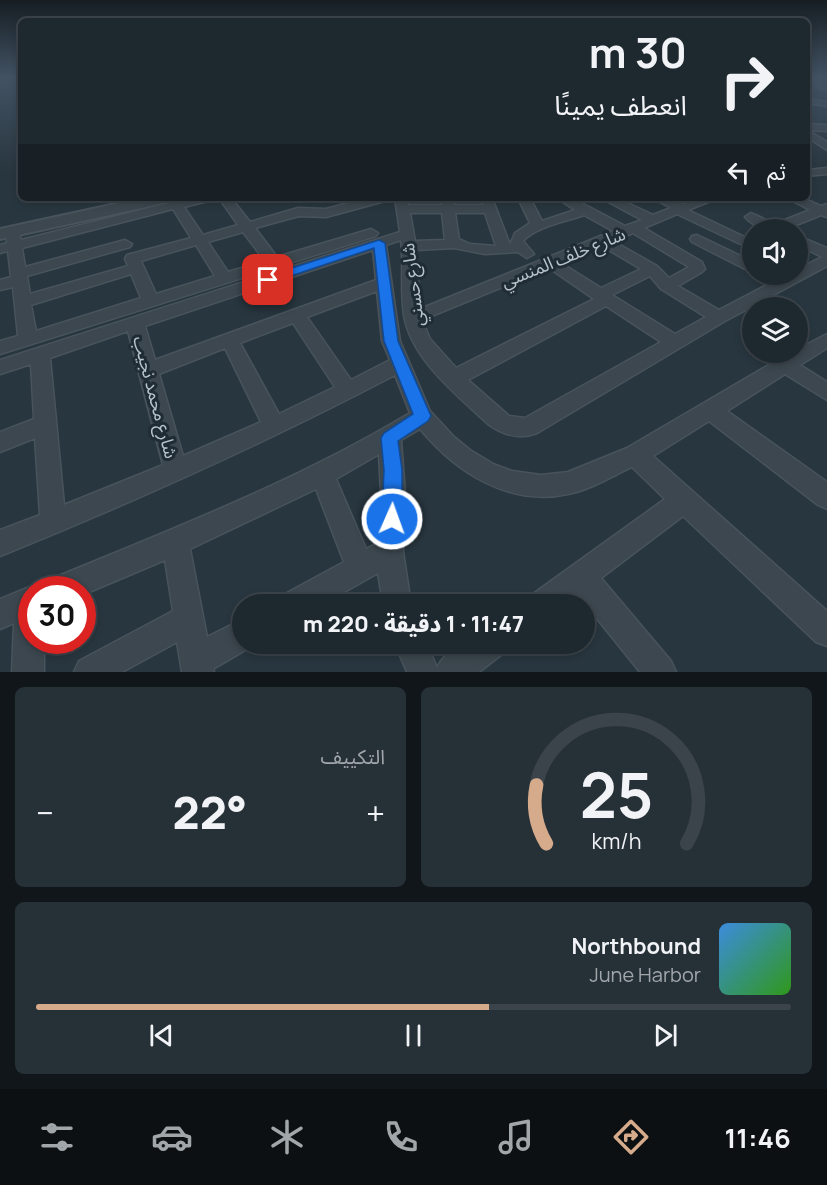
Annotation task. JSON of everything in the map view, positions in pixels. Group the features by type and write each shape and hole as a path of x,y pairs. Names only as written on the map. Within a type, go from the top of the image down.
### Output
{"street":[{"path":"810,127 827,128"},
{"path":"810,135 827,147"},
{"path":"810,143 827,155"},
{"path":"810,173 827,171"},
{"path":"810,174 827,180"},
{"path":"5,237 124,201"},
{"path":"5,237 167,201"},
{"path":"172,201 225,279"},
{"path":"227,201 274,263"},
{"path":"288,201 298,212"},
{"path":"314,201 326,213"},
{"path":"22,302 200,240 298,212 326,213 370,201"},
{"path":"526,201 537,222 534,228"},
{"path":"569,201 674,249 693,261 697,269 667,286"},
{"path":"613,201 653,220"},
{"path":"665,201 742,241"},
{"name":"شارع خلف المنسي","path":"416,326 545,264 703,201"},
{"path":"801,201 825,210"},
{"path":"448,204 452,241 455,244"},
{"path":"0,367 34,347 151,302 405,222 448,204 488,204 504,249"},
{"path":"586,210 534,228 518,238 516,242 545,264 603,297 675,343"},
{"path":"801,219 825,210"},
{"path":"112,215 151,302"},
{"path":"751,217 755,219"},
{"path":"405,222 470,249 521,248"},
{"path":"0,348 34,347 135,323 379,243 405,222"},
{"name":"شارع حسني","path":"405,222 416,326 391,341 422,416 446,444 485,472 512,482 541,486 568,483 635,454 827,340"},
{"path":"674,249 718,230"},
{"path":"5,237 19,277 22,302 34,347 45,424 53,523"},
{"path":"697,239 742,262"},
{"path":"603,241 652,269 667,286 719,317"},
{"path":"379,243 391,341"},
{"path":"0,285 125,244"},
{"path":"808,245 827,254"},
{"path":"808,267 827,260"},
{"path":"454,378 652,269"},
{"path":"148,370 383,283"},
{"path":"416,326 454,378 502,423 518,429 529,427 719,317 780,285"},
{"path":"296,315 348,391"},
{"name":"شارع محمد نجيب","path":"135,323 176,471"},
{"path":"230,340 275,427"},
{"path":"0,543 53,523 275,427 401,363"},
{"path":"784,366 827,392"},
{"path":"710,410 827,497"},
{"path":"92,576 322,475 390,438 422,416"},
{"path":"0,442 45,424"},
{"path":"390,438 393,494 389,552 395,594"},
{"path":"635,454 827,631"},
{"path":"322,475 360,567"},
{"path":"557,594 684,501"},
{"path":"175,541 197,666 232,642"},
{"path":"313,594 389,552"},
{"path":"581,576 660,672"},
{"path":"0,614 18,606"},
{"path":"90,672 189,619"},
{"path":"28,672 29,654"},
{"path":"415,654 423,672"},
{"path":"452,672 476,654"}],"route":[{"path":"268,280 379,243 391,341 422,416 390,438 393,470 392,519"}]}
